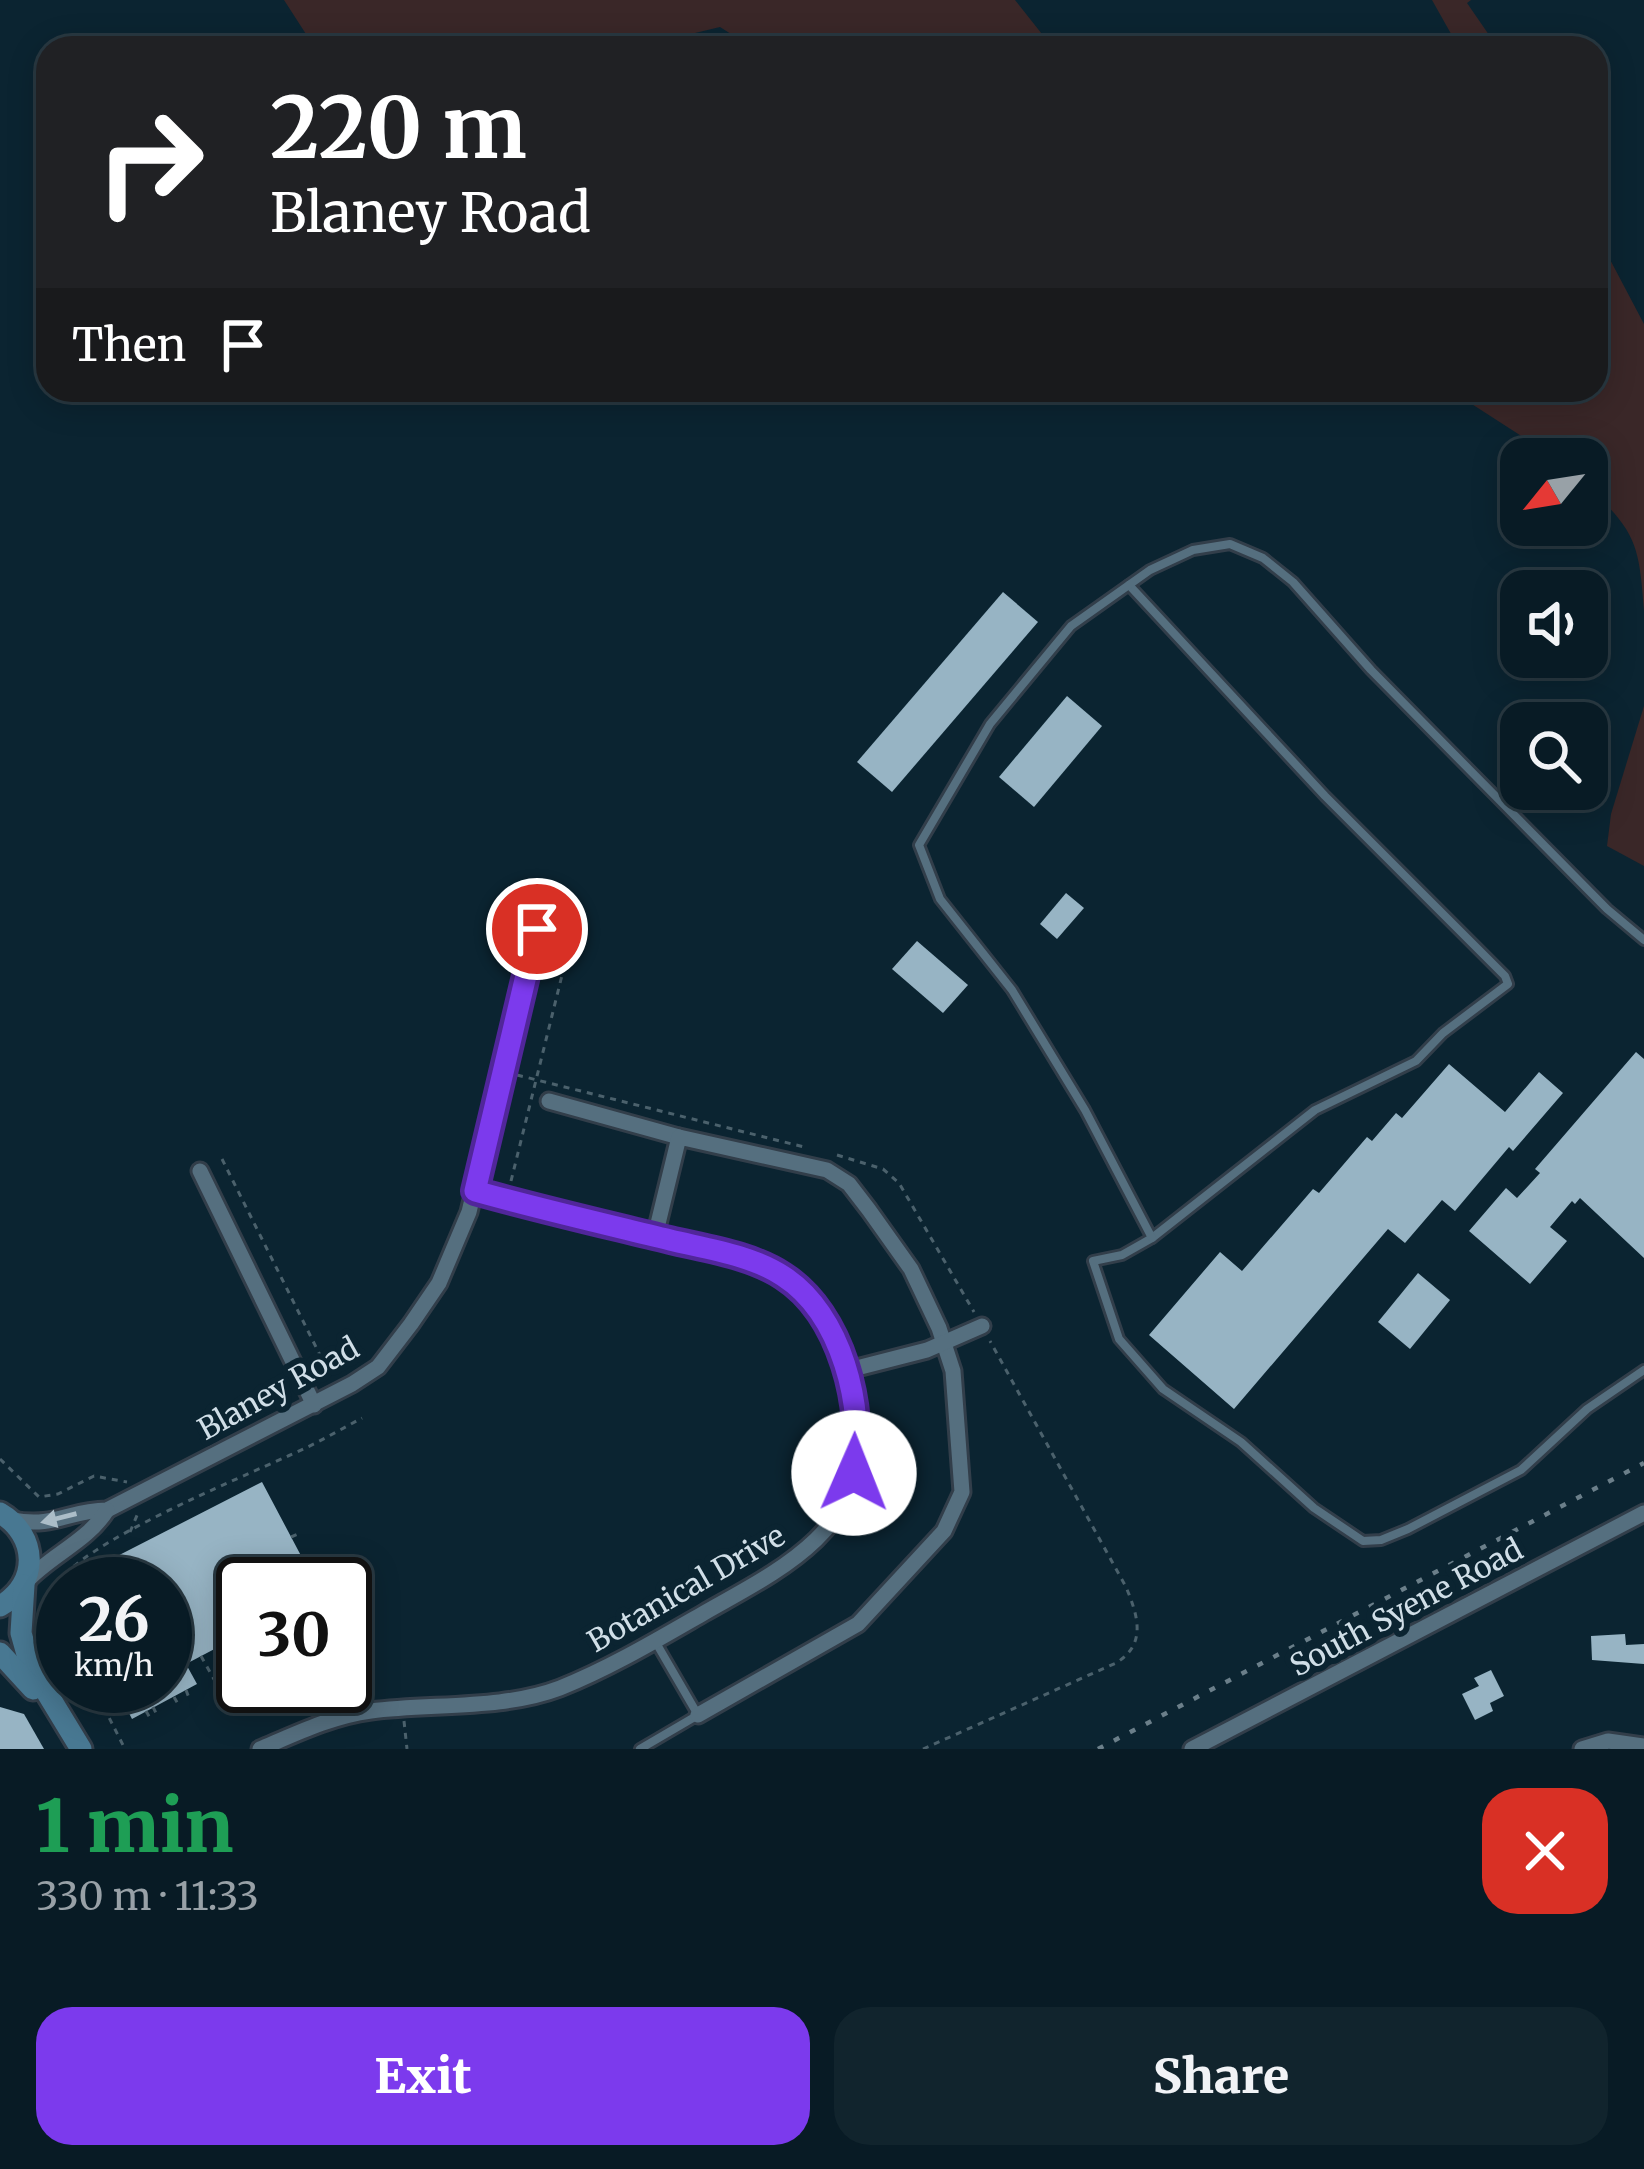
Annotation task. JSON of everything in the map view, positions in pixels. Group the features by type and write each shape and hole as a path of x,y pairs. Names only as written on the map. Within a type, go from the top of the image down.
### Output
{"main road":[{"path":"4,1514 29,1547 21,1633 36,1673"},
{"path":"0,1606 24,1585"},
{"path":"0,1653 36,1684"},
{"path":"64,1713 80,1749"}],"street":[{"name":"Blaney Road","path":"4,1514 55,1522 86,1510 107,1510 314,1405 378,1367 439,1283 475,1191 537,929"},
{"path":"549,1101 826,1170 849,1184 929,1301 952,1372 962,1492 944,1531 858,1624 698,1715"},
{"path":"655,1236 679,1137"},
{"path":"200,1171 314,1405"},
{"name":"Botanical Drive","path":"260,1749 366,1712 555,1690 656,1641 789,1564 833,1522 854,1473 859,1445 845,1371 820,1312 782,1275 730,1255 475,1191"},
{"path":"845,1371 986,1334"},
{"name":"Blaney Road","path":"24,1585 43,1563 96,1526 107,1510"},
{"name":"South Syene Road","path":"1192,1749 1644,1513"},
{"path":"1582,1749 1608,1741 1644,1745"}],"lane":[{"path":"1151,1238 1085,1110 1012,990 940,899 919,845 990,724 1071,626 1150,570 1193,550 1230,544 1262,558 1292,582 1371,670 1606,909 1644,940"},
{"path":"1129,585 1508,984 1443,1033 1416,1060 1315,1110 1151,1238 1122,1256 1093,1262 1119,1339 1163,1389 1241,1442 1314,1508 1363,1541 1382,1540 1408,1529 1520,1470 1587,1409 1644,1370"},
{"path":"640,1749 698,1715 656,1641"}],"path":[{"path":"512,1179 570,944"},
{"path":"503,1072 536,1080"},
{"path":"222,1159 324,1363"},
{"path":"922,1749 1116,1663 1135,1646 1139,1628 1126,1587 986,1334"},
{"path":"88,1557 362,1418"},
{"path":"0,1459 39,1497 58,1494 94,1476 120,1480"},
{"path":"130,1532 139,1510"},
{"path":"291,1537 298,1534"},
{"path":"201,1656 215,1681"},
{"path":"107,1713 125,1749"},
{"path":"147,1713 150,1718"},
{"path":"404,1723 407,1749"}],"shaded area":[{"path":"284,0 1015,0 1044,36 734,36 720,27 682,36 307,36"},
{"path":"1432,0 1471,0 1467,3 1490,36 1452,36"},
{"path":"1608,256 1644,324 1644,611 1637,555 1608,508 1608,438 1524,438 1469,402 1608,402"},
{"path":"1644,706 1644,866 1607,846 1611,814"}],"building":[{"path":"1003,592 1038,622 892,792 857,762"},
{"path":"1067,696 1102,726 1034,807 999,777"},
{"path":"1066,893 1084,908 1057,939 1040,924"},
{"path":"917,941 968,985 943,1013 892,969"},
{"path":"1636,1052 1644,1059 1644,1258 1580,1198 1550,1227 1567,1241 1530,1284 1469,1231 1506,1188 1517,1198 1540,1173 1535,1169"},
{"path":"1449,1064 1505,1112 1539,1072 1563,1093 1455,1211 1442,1200 1405,1243 1388,1229 1234,1409 1149,1335 1220,1252 1242,1271 1313,1189 1319,1193 1367,1137 1372,1141 1396,1113 1402,1118"},
{"path":"1418,1273 1450,1300 1410,1349 1378,1322"},
{"path":"262,1482 302,1557 216,1557 216,1648 192,1661 192,1557 115,1557"},
{"path":"1625,1634 1626,1645 1644,1644 1644,1664 1592,1660 1591,1636"},
{"path":"1491,1670 1504,1696 1490,1703 1493,1711 1475,1720 1462,1694 1479,1686 1474,1678"},
{"path":"0,1707 24,1714 44,1749 0,1749"}],"railway":[{"path":"1098,1749 1644,1463"}],"route":[{"path":"537,929 475,1191 730,1255 782,1275 820,1312 840,1352 859,1445 854,1473"}]}
